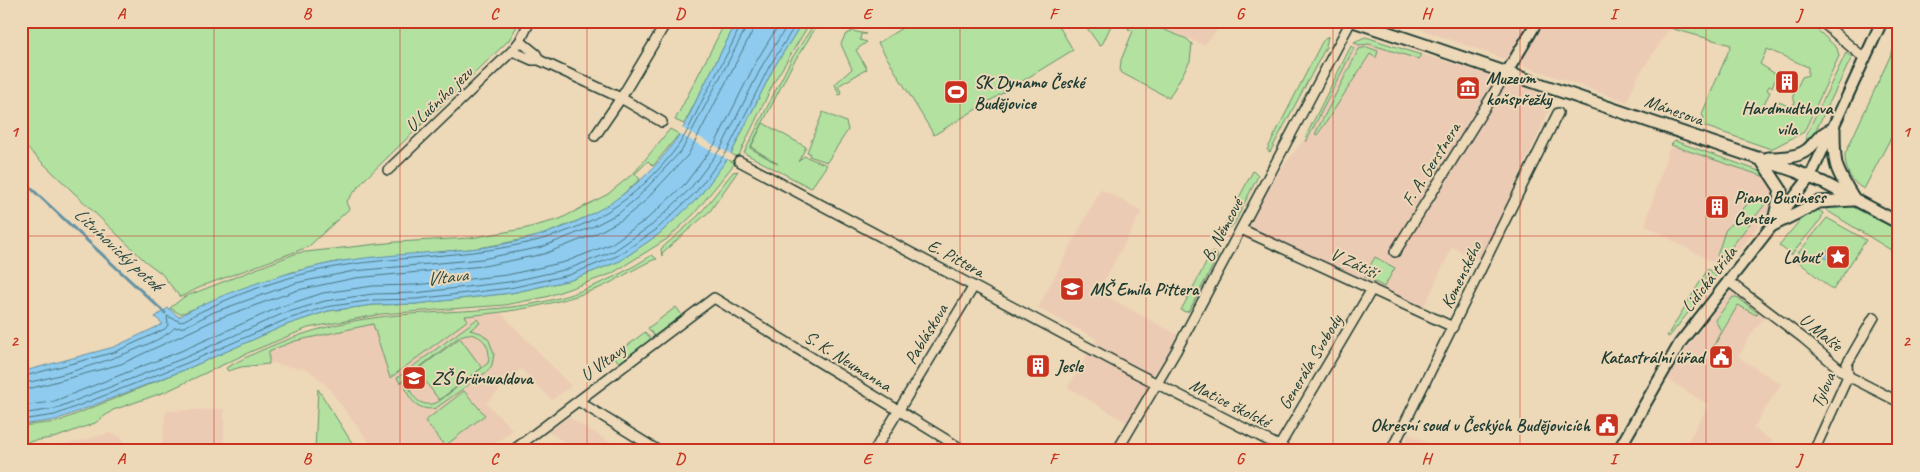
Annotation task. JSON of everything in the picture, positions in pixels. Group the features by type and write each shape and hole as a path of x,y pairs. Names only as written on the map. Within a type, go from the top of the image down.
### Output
{"main road":[{"name":"Mánesova","path":"1352,21 1760,158 1810,177 1899,223"},
{"path":"1760,158 1784,158 1802,153 1824,131 1834,128 1836,171 1855,200"},
{"path":"1760,158 1781,190 1773,224"},
{"path":"1773,224 1819,202 1855,200"}],"street":[{"name":"U Lučního jezu","path":"388,170 512,51 520,41 530,21"},
{"path":"595,136 621,98 667,21"},
{"name":"B. Němcové","path":"1117,451 1157,384 1352,21"},
{"name":"F. A. Gerstnera","path":"1395,252 1537,21"},
{"path":"1821,21 1865,59"},
{"name":"Lidická třída","path":"1618,451 1680,343 1810,177 1882,22"},
{"path":"520,41 536,54 539,60"},
{"path":"512,51 532,60 539,60 621,98 662,122"},
{"name":"Komenského","path":"1391,451 1558,113"},
{"name":"E. Pittera","path":"739,161 1157,384"},
{"name":"V Zátiší","path":"1241,229 1453,327"},
{"name":"U Malše","path":"1728,281 1740,288 1848,376 1899,402"},
{"name":"Pabláskova","path":"874,451 974,286"},
{"name":"Generála Svobody","path":"1277,448 1372,289"},
{"name":"S. K. Neumanna","path":"714,298 898,412 965,451"},
{"name":"U Vltavy","path":"512,451 714,298"},
{"name":"Tylova","path":"1814,451 1848,376 1847,364 1874,317"},
{"name":"Matice školské","path":"1157,384 1277,448 1289,451"},
{"path":"578,401 659,451"}],"shaded area":[{"path":"1145,21 1225,21 1204,45"},
{"path":"1397,21 1660,21 1670,28 1638,76 1627,102"},
{"path":"1365,37 1556,95 1480,261 1452,247 1422,311 1352,285 1241,235 1265,190 1306,137 1354,42"},
{"path":"1676,142 1767,174 1773,182 1775,203 1740,249 1718,265 1645,225 1669,149"},
{"path":"1101,189 1142,211 1098,292 1187,340 1168,378 1136,428 1068,387 1097,339 1038,308"},
{"path":"1737,283 1769,311 1750,336 1738,357 1781,384 1753,428 1772,441 1768,451 1682,451 1709,405 1664,377"},
{"name":"ZŠ Grünwaldova","path":"501,313 571,386 552,400 521,369 486,403 513,430 486,451 364,451 369,442 326,385 309,370 270,363 269,351 295,341 380,322"},
{"path":"224,409 224,451 161,451 166,411"},
{"path":"568,417 624,451 572,451 574,448 548,432"},
{"path":"109,433 120,436 131,451 21,451 77,442"},
{"path":"1409,434 1428,443 1442,451 1401,451"}],"green space":[{"path":"21,21 520,21 509,40 364,180 346,202 349,209 308,247 205,285 180,297 161,273 145,261 21,142"},
{"path":"726,21 737,21 684,124 675,120"},
{"path":"803,21 811,21 774,82 738,157 731,154 773,69"},
{"path":"816,21 820,21 792,65 750,148 778,164 751,147 763,123 806,147 798,162 804,156 827,165 811,188 744,153 792,58"},
{"name":"SK Dynamo České Budějovice","path":"913,21 1056,21 1073,50 934,135 878,43"},
{"path":"1082,21 1113,21 1100,46"},
{"path":"1142,21 1187,39 1192,44 1190,61 1169,98 1120,72 1121,60 1133,31 1128,29 1130,24"},
{"path":"1660,21 1808,21 1837,48 1839,56 1804,132 1771,149 1701,125 1704,118 1702,114 1731,45 1670,28","holes":["1767,49 1808,67 1808,75 1802,77 1793,96 1795,103 1790,107 1777,101 1773,108 1766,108 1764,104 1770,92 1767,90 1769,86 1772,87 1777,75 1760,64"]},
{"path":"852,31 866,34 861,34 860,40 867,42 856,50 867,69 838,86 842,94 839,95 835,84 852,69 841,44 845,35"},
{"path":"1328,36 1326,47 1270,152 1267,150 1322,42"},
{"path":"1365,37 1421,55 1418,59 1369,44 1359,45 1354,42"},
{"path":"1899,37 1899,122 1864,189 1855,183 1849,174 1845,154"},
{"path":"1351,46 1354,48 1306,142 1307,134"},
{"path":"1367,47 1378,51 1376,58 1370,54 1325,124 1317,135 1315,134 1359,49"},
{"path":"1846,53 1852,57 1816,130 1807,142 1806,135"},
{"path":"823,112 846,122 848,130 827,162 809,156 810,153 807,152"},
{"path":"670,129 679,134 653,166 648,161 635,174 640,179 613,203 587,217 540,236 480,248 336,262 292,272 180,314 170,308 184,297 297,253 396,242 470,238 523,229 560,219 608,194 635,172"},
{"path":"1675,141 1762,172 1771,179 1671,145"},
{"path":"727,159 735,163 693,215 667,239 611,274 546,297 505,305 382,314 308,328 250,352 165,392 113,410 95,423 57,437 21,443 21,426 57,422 189,368 286,325 328,311 374,305 416,304 511,293 571,280 620,261 659,234 699,197"},
{"path":"738,171 710,211 662,253 662,256 661,249 699,215 733,172"},
{"path":"1253,171 1258,176 1234,224 1230,228 1223,228"},
{"path":"1753,197 1769,199 1726,254 1717,256 1725,231"},
{"path":"1841,204 1853,207 1899,231 1899,255 1826,210 1827,207 1824,205 1822,208 1818,205"},
{"path":"1818,210 1823,213 1821,219 1791,255 1779,245 1802,218"},
{"path":"1827,218 1866,240 1833,290 1794,258"},
{"path":"1212,252 1217,254 1217,258 1189,311 1185,312 1181,310"},
{"path":"652,255 657,259 583,294 533,307 465,316 468,320 390,378 373,324 295,341 269,351 269,364 241,367 228,371 226,368 276,344 347,322 403,315 519,306 554,299 605,281"},
{"path":"1375,257 1395,268 1384,287 1364,276"},
{"path":"1708,269 1716,276 1713,281 1669,337 1667,336"},
{"path":"1733,297 1737,297 1758,313 1756,315 1738,305 1711,351 1721,331 1715,320"},
{"path":"676,307 682,315 654,336 648,328"},
{"path":"477,319 480,323 470,330 481,333 489,340 494,354 492,365 488,371 436,408 429,409 418,406 413,402 407,391 405,379 400,383 397,378","holes":["460,336 478,336 485,343 489,352 488,363 438,402 424,404 417,400 410,389 412,373"]},
{"path":"645,332 651,339 619,363 614,356"},
{"path":"460,338 482,368 439,400 417,370"},
{"path":"318,389 354,446 361,451 315,451"},
{"path":"464,391 485,415 445,446 425,421"}],"water":[{"name":"Vltava","path":"737,21 803,21 773,69 731,154 699,197 659,234 620,261 571,280 511,293 416,304 374,305 328,311 286,325 189,368 56,420 21,425 21,372 114,347 163,324 155,317 168,308 179,317 239,289 286,274 330,263 507,244 562,228 613,202 656,165 674,142"},
{"path":"1840,249 1845,253 1844,261 1837,264 1822,256 1822,252"}],"pier":[{"path":"680,127 733,155 729,160 677,133"}],"waterway":[{"name":"Litvínovický potok","path":"21,179 165,313"}],"place":[{"name":"Hardmudthova vila","path":"1787,82"},
{"name":"Muzeum koňspřežky","path":"1468,88"},
{"name":"SK Dynamo České Budějovice","path":"956,92"},
{"name":"Piano Business Center","path":"1717,207"},
{"name":"Labuť","path":"1838,257"},
{"name":"MŠ Emila Pittera","path":"1072,289"},
{"name":"Katastrální úřad","path":"1721,357"},
{"name":"Jesle","path":"1038,366"},
{"name":"ZŠ Grünwaldova","path":"414,378"},
{"name":"Okresní soud v Českých Budějovicích","path":"1607,425"}]}
